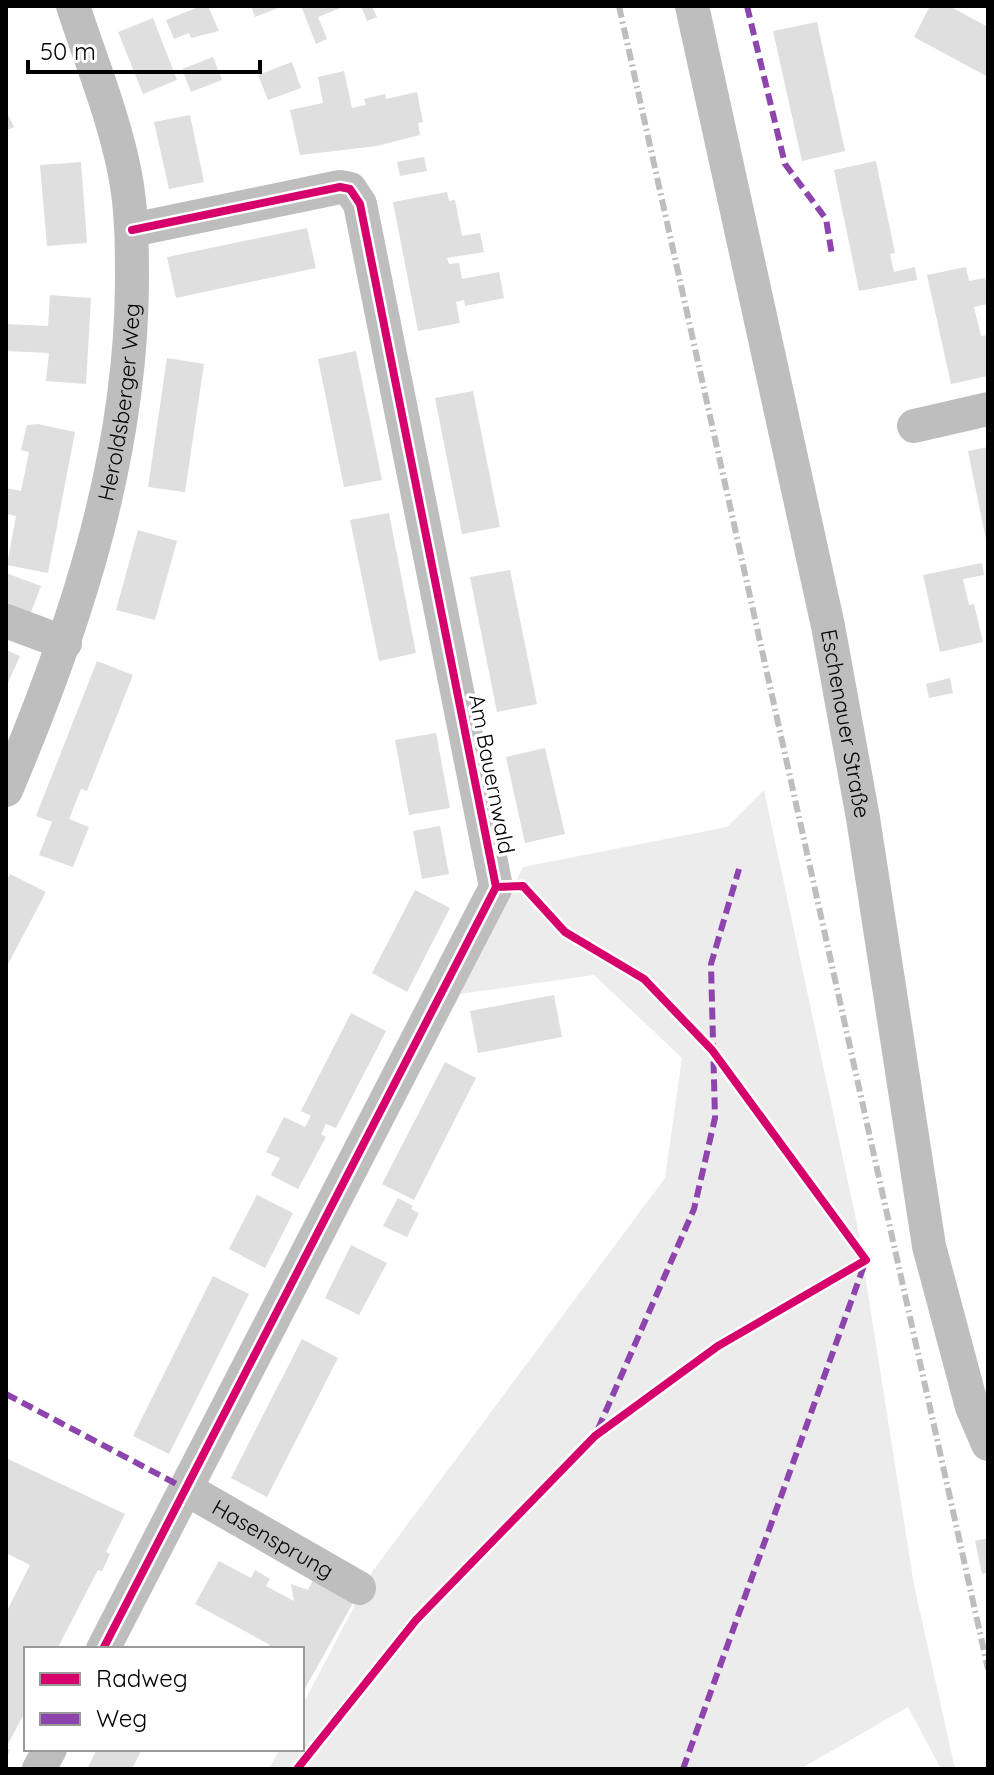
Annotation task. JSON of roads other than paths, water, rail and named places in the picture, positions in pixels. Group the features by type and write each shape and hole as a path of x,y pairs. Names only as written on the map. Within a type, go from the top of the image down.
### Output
{"street":[{"name":"Heroldsberger Weg","path":"6,790 65,643 99,529 123,415 132,347 132,230 119,148 73,6"},
{"name":"Eschenauer Straße","path":"692,6 828,626 863,818 929,1246 972,1407 988,1444"},
{"name":"Am Bauernwald","path":"104,1647 188,1490 496,887 360,204 350,189 340,187 132,230"},
{"path":"914,426 988,409"},
{"path":"6,621 65,643"},
{"name":"Hasensprung","path":"188,1490 359,1588"},
{"path":"39,1769 49,1751"}],"railway":[{"path":"619,6 988,1669"}]}
